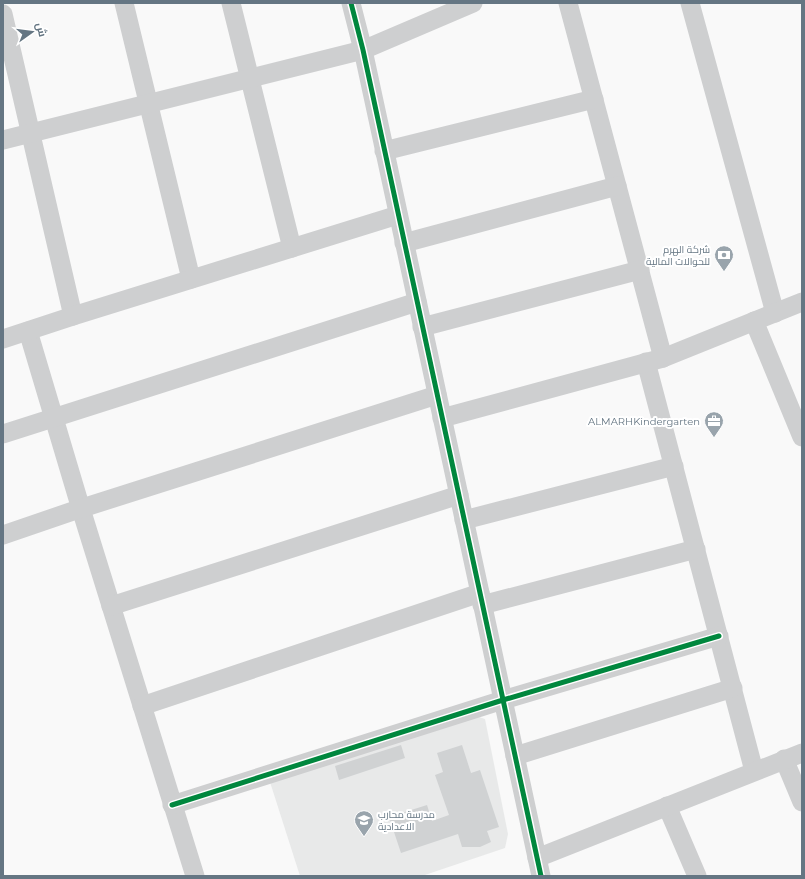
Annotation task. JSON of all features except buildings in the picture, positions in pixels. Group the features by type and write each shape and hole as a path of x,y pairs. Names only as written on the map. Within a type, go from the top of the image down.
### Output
{"street":[{"path":"124,3 191,279"},
{"path":"231,3 292,248"},
{"path":"351,3 363,50 541,876"},
{"path":"568,3 640,270 674,466 754,771"},
{"path":"690,3 775,313"},
{"path":"3,140 363,50 468,4"},
{"path":"3,17 73,316"},
{"path":"384,151 594,99"},
{"path":"404,242 617,186"},
{"path":"3,339 398,215"},
{"path":"422,327 640,270"},
{"path":"3,434 417,302"},
{"path":"442,418 655,360 802,302"},
{"path":"754,322 802,437"},
{"path":"28,331 81,509 195,876"},
{"path":"3,535 437,395"},
{"path":"464,520 674,466"},
{"path":"111,606 459,495"},
{"path":"142,706 481,599 696,549"},
{"path":"172,805 503,700 719,636"},
{"path":"515,756 733,688"},
{"path":"537,858 802,753"},
{"path":"784,759 802,802"},
{"path":"667,806 697,876"}],"shaded area":[{"path":"476,716 485,719 508,834 505,848 422,876 300,876 270,782"}],"cycle path":[{"path":"351,3 363,50 541,876"},
{"path":"172,805 503,700 719,636"}],"place":[{"name":"شركة الهرم للحوالات المالية","path":"724,272"},
{"name":"ALMARHKindergarten","path":"714,438"},
{"name":"مدرسة محارب الاعدادية","path":"364,837"}]}
